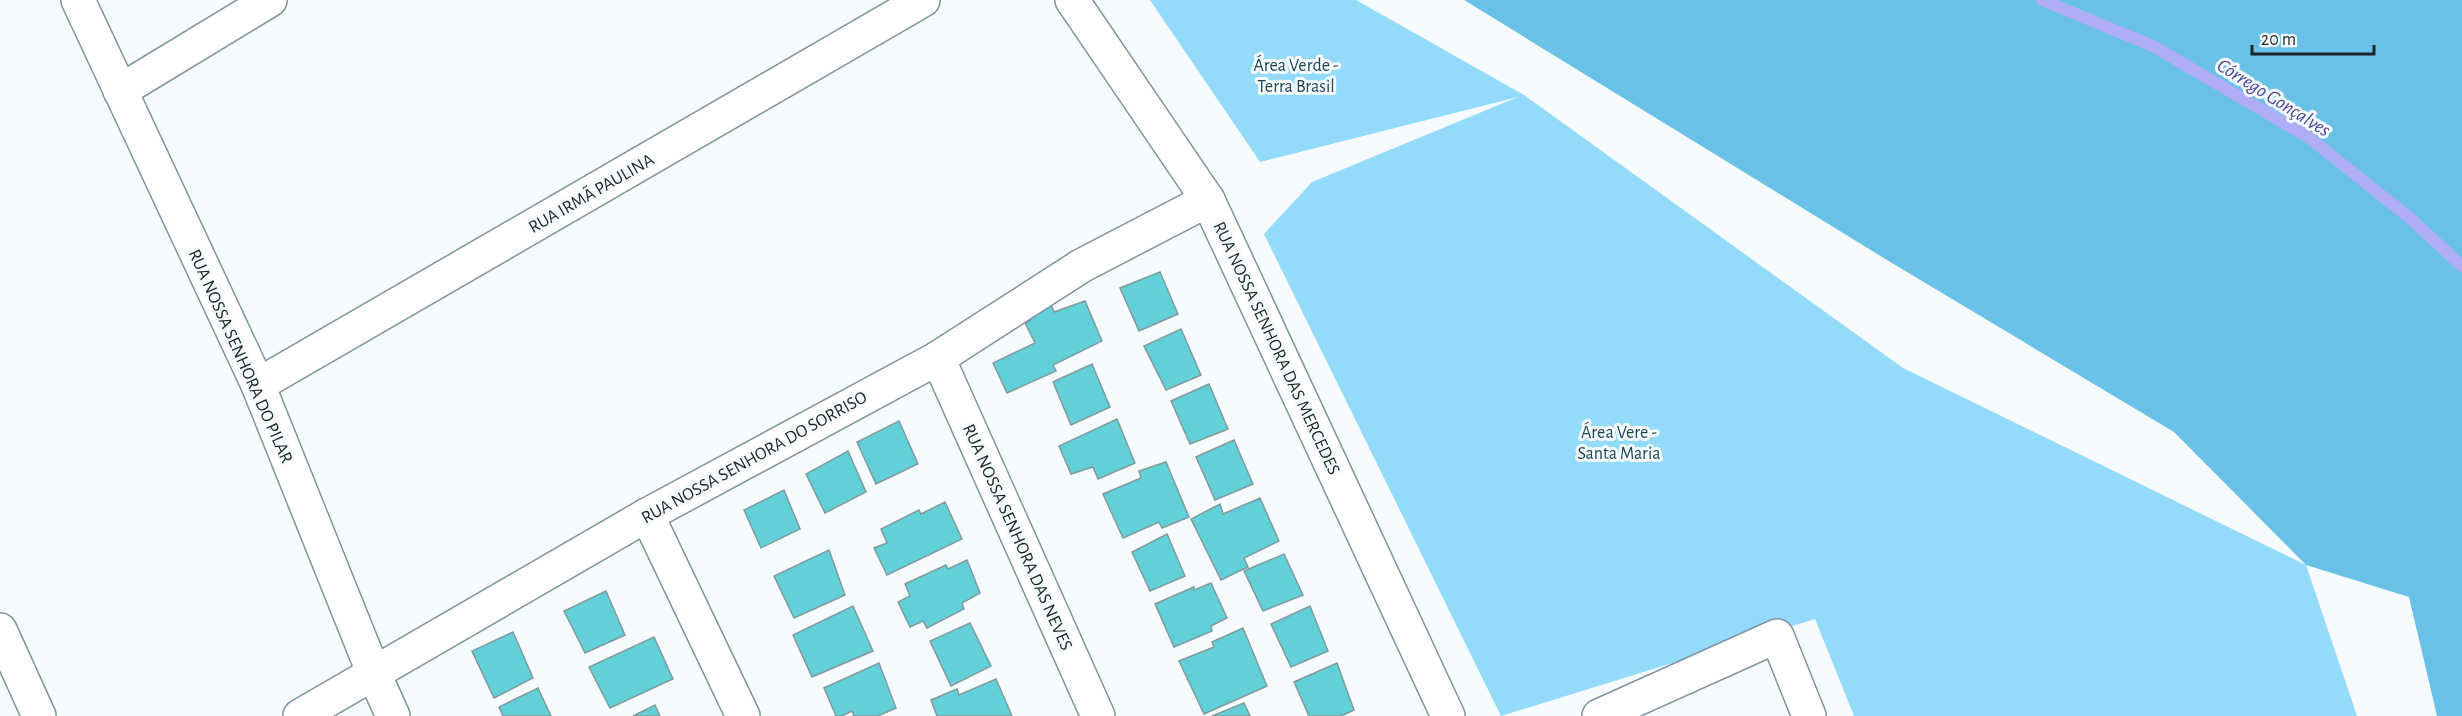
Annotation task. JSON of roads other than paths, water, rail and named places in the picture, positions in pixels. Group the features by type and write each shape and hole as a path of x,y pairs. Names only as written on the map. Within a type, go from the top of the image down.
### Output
{"street":[{"name":"RUA NOSSA SENHORA DO PILAR","path":"78,0 258,385 393,716"},
{"path":"120,91 270,0"},
{"name":"RUA IRMÃ PAULINA","path":"258,385 923,0"},
{"name":"RUA NOSSA SENHORA DAS MERCEDES","path":"1072,0 1208,200 1448,716"},
{"name":"RUA NOSSA SENHORA DO SORRISO","path":"300,716 647,515 938,358 1081,266 1208,200"},
{"name":"RUA NOSSA SENHORA DAS NEVES","path":"938,358 1098,716"},
{"path":"647,515 743,716"},
{"path":"0,630 39,716"},
{"path":"1599,716 1777,636 1809,716"}],"waterway":[{"name":"Córrego Gonçalves","path":"2042,0 2153,46 2308,137 2410,218 2462,266"}],"park label":[{"name":"Área Verde - Terra Brasil","path":"1296,76"},
{"name":"Área Vere - Santa Maria","path":"1619,442"}]}
